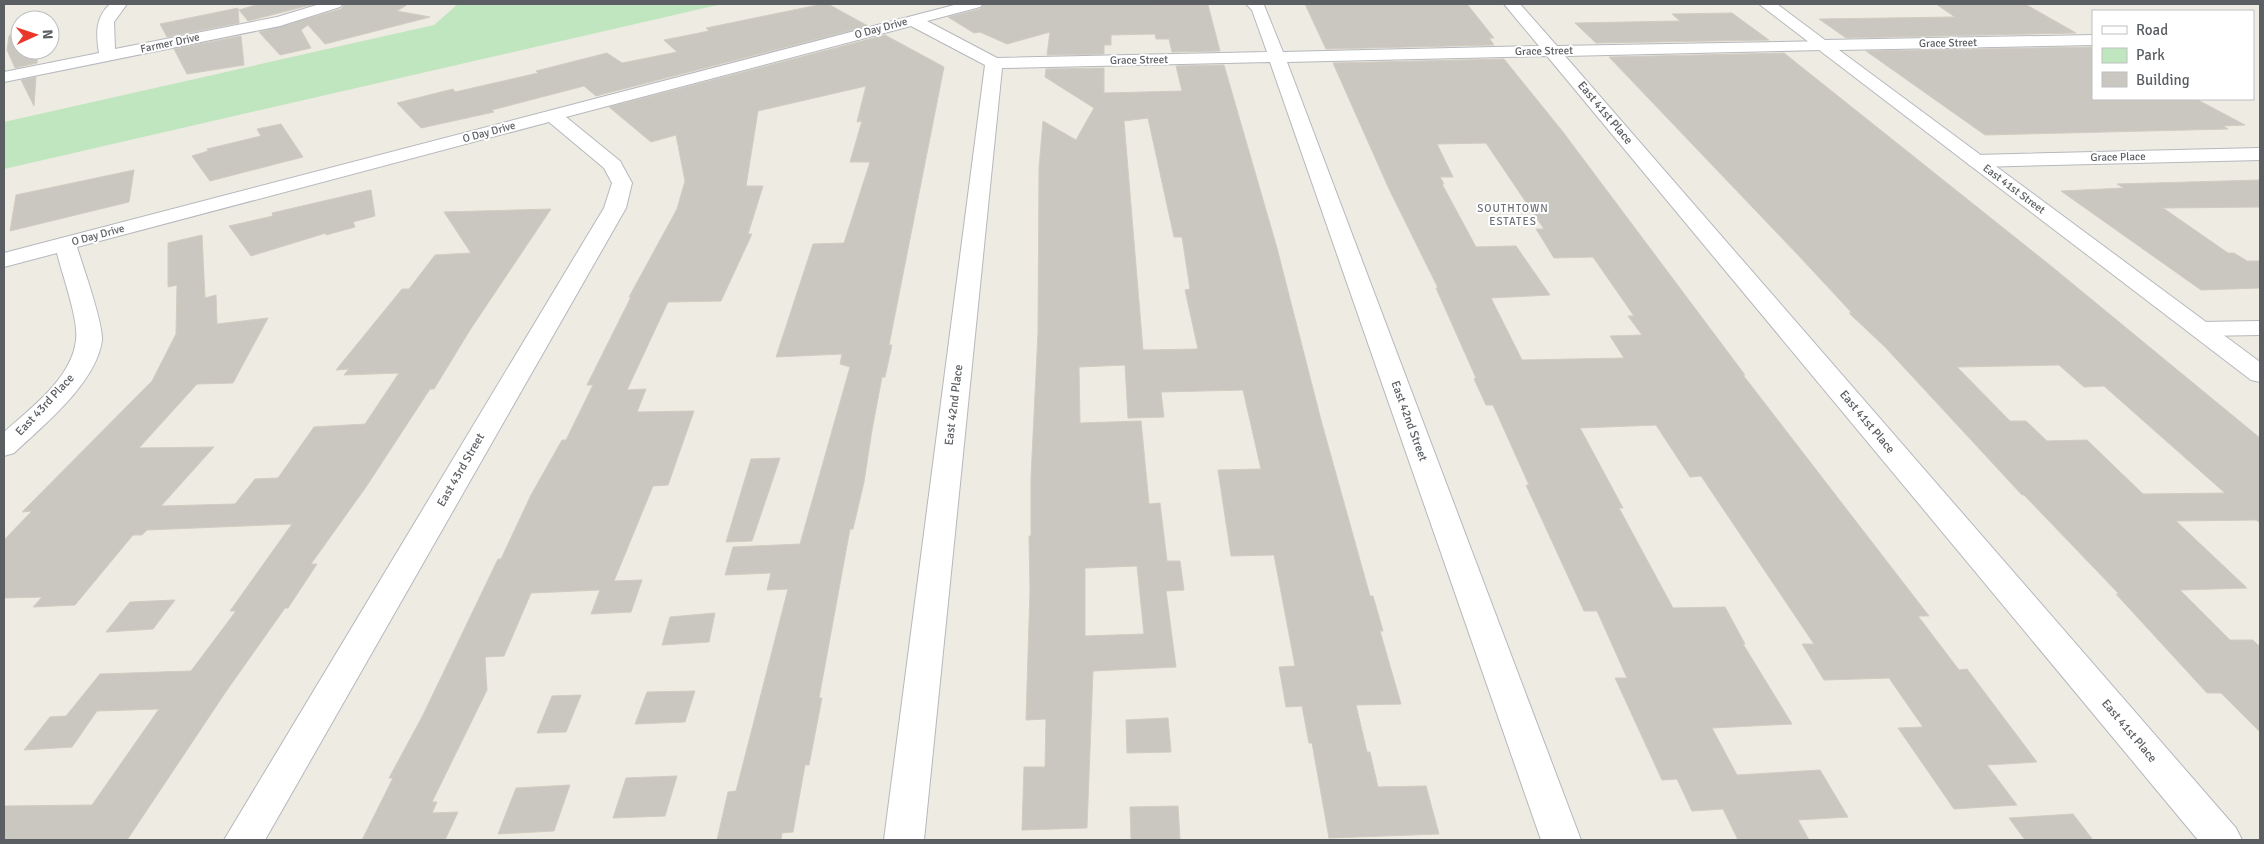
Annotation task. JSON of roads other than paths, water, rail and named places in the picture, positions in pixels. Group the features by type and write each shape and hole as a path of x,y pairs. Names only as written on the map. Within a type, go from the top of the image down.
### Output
{"street":[{"path":"108,56 103,30 111,10 119,4"},
{"name":"Farmer Drive","path":"4,77 280,21 335,4"},
{"name":"O Day Drive","path":"4,260 975,4"},
{"name":"East 42nd Street","path":"1254,4 1260,8 1560,840"},
{"name":"East 41st Place","path":"1512,4 2222,840"},
{"name":"East 41st Street","path":"1767,4 2260,374"},
{"path":"912,20 994,63"},
{"name":"Grace Street","path":"994,63 2092,40"},
{"name":"East 42nd Place","path":"904,840 994,63"},
{"name":"East 43rd Street","path":"244,840 614,208 622,183 613,165 552,115"},
{"name":"Grace Place","path":"1976,160 2260,154"},
{"name":"East 43rd Place","path":"4,447 42,411 78,370 90,339 65,243"},
{"path":"2201,329 2260,328"}],"district":[{"name":"SOUTHTOWN ESTATES","path":"1513,214"}]}
